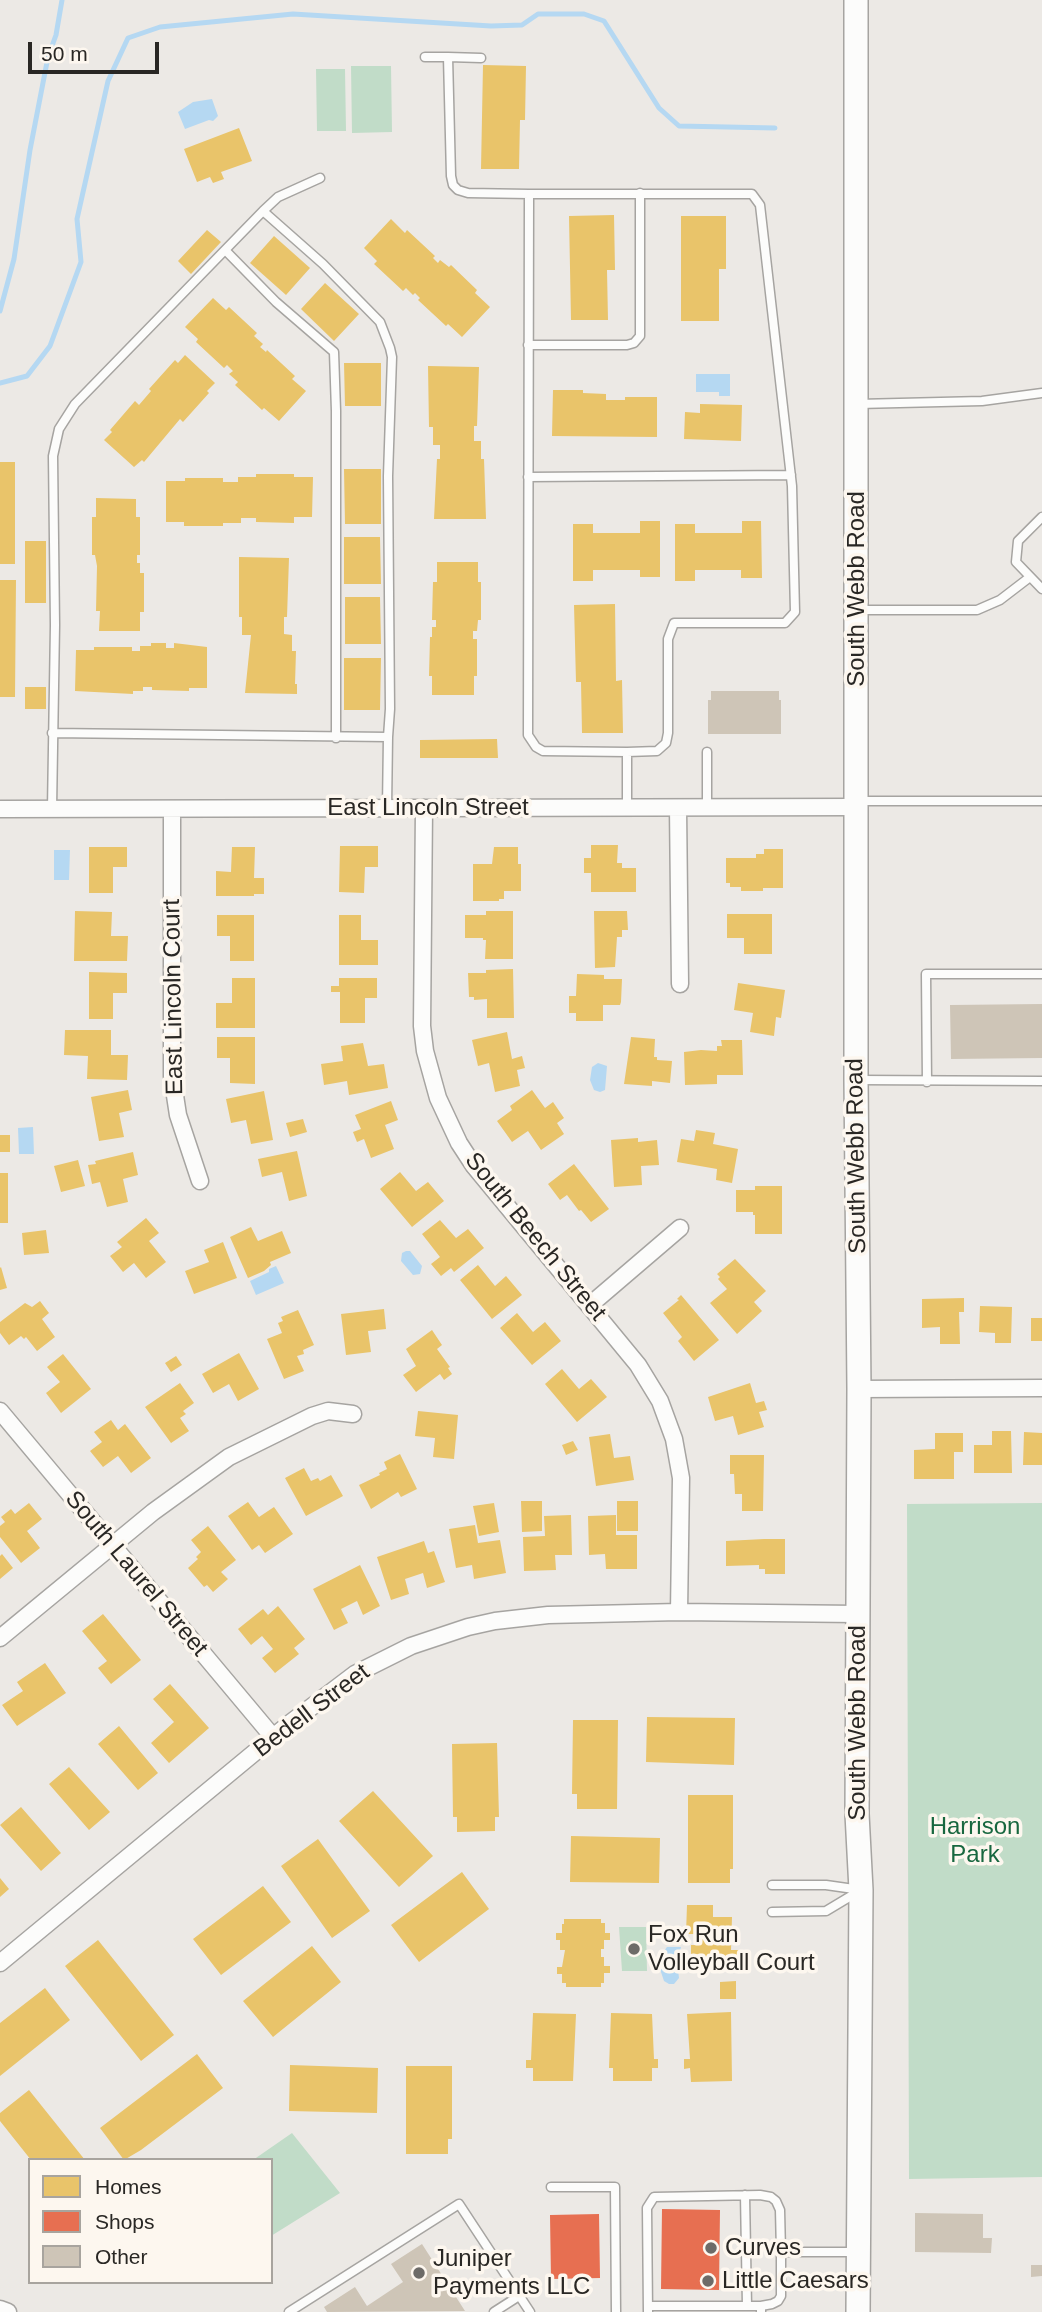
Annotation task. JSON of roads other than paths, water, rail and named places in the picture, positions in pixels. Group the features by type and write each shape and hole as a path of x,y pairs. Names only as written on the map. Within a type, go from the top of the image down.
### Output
{"main road":[{"name":"South Webb Road","path":"856,0 856,1080 859,1389 857,1814 861,1890 858,2312"}],"street":[{"name":"East Lincoln Street","path":"0,809 707,808 857,804"},
{"name":"South Beech Street","path":"424,808 422,1026 425,1051 438,1098 453,1132 474,1166 590,1304 650,1382 660,1401 674,1439 681,1478 679,1612"},
{"path":"678,808 680,984"},
{"name":"East Lincoln Court","path":"172,809 173,1076 178,1115 200,1181"},
{"path":"590,1304 680,1228"},
{"path":"859,1389 1042,1388"},
{"name":"South Laurel Street","path":"0,1411 273,1737"},
{"path":"0,1639 153,1512 229,1457 312,1416 328,1411 354,1413"},
{"name":"Bedell Street","path":"0,1963 273,1737 355,1674 438,1635 523,1616 679,1612 857,1614"},
{"path":"0,2309 8,2312"}],"lane":[{"path":"425,57 481,58"},
{"path":"448,57 450,176 458,190 468,193 529,194 752,194 760,205 791,475 795,612 785,623 674,623 668,639 668,733 666,743 657,751 543,751 531,742 528,735 529,194"},
{"path":"52,809 55,625 53,456 59,429 75,404 263,211 278,197 320,177"},
{"path":"528,345 627,345 639,336 639,194"},
{"path":"263,211 323,264 380,322 392,357 388,476 390,709 387,808"},
{"path":"226,251 276,302 334,352 336,738"},
{"path":"858,404 982,401 1042,393"},
{"path":"528,477 791,475"},
{"path":"1042,517 1018,541 1016,562 1042,589"},
{"path":"857,610 977,610 1000,600 1030,577"},
{"path":"52,733 388,737"},
{"path":"627,752 627,808"},
{"path":"707,752 707,808"},
{"path":"857,804 1042,801"},
{"path":"927,1082 926,974 1042,974"},
{"path":"856,1080 1042,1081"},
{"path":"772,1885 827,1885 861,1890"},
{"path":"772,1912 826,1912 861,1890"},
{"path":"551,2187 615,2187 616,2312"},
{"path":"745,2195 747,2306"},
{"path":"745,2195 760,2195 776,2201 780,2210 781,2296 761,2309 747,2306 648,2309 647,2208 654,2197 745,2195"},
{"path":"289,2312 460,2204 530,2312"},
{"path":"781,2252 858,2252"},
{"path":"494,2312 519,2296"}],"water":[{"path":"212,99 218,116 213,121 185,129 178,112 193,102"},
{"path":"696,374 730,374 730,396 719,396 719,392 696,392"},
{"path":"54,850 70,850 69,880 54,880"},
{"path":"598,1063 607,1066 605,1090 600,1092 594,1090 590,1080 592,1067"},
{"path":"33,1127 34,1154 19,1154 18,1128"},
{"path":"410,1251 422,1266 420,1274 413,1275 401,1261 402,1253"},
{"path":"276,1266 284,1283 256,1295 250,1281"},
{"path":"667,1947 681,1947 677,1962 679,1978 674,1984 664,1981 660,1969 660,1956"}],"waterway":[{"path":"0,311 14,259 30,150 62,0"},
{"path":"0,383 27,376 50,346 81,262 77,219 108,81 128,38 160,27 293,14 491,26 522,25 538,14 584,14 604,21 659,108 679,126 775,128"}],"place":[{"name":"Fox Run Volleyball Court","path":"634,1949"},
{"name":"Curves","path":"711,2248"},
{"name":"Juniper Payments LLC","path":"419,2273"},
{"name":"Little Caesars","path":"708,2281"}],"park label":[{"name":"Harrison Park","path":"975,1841"}]}
